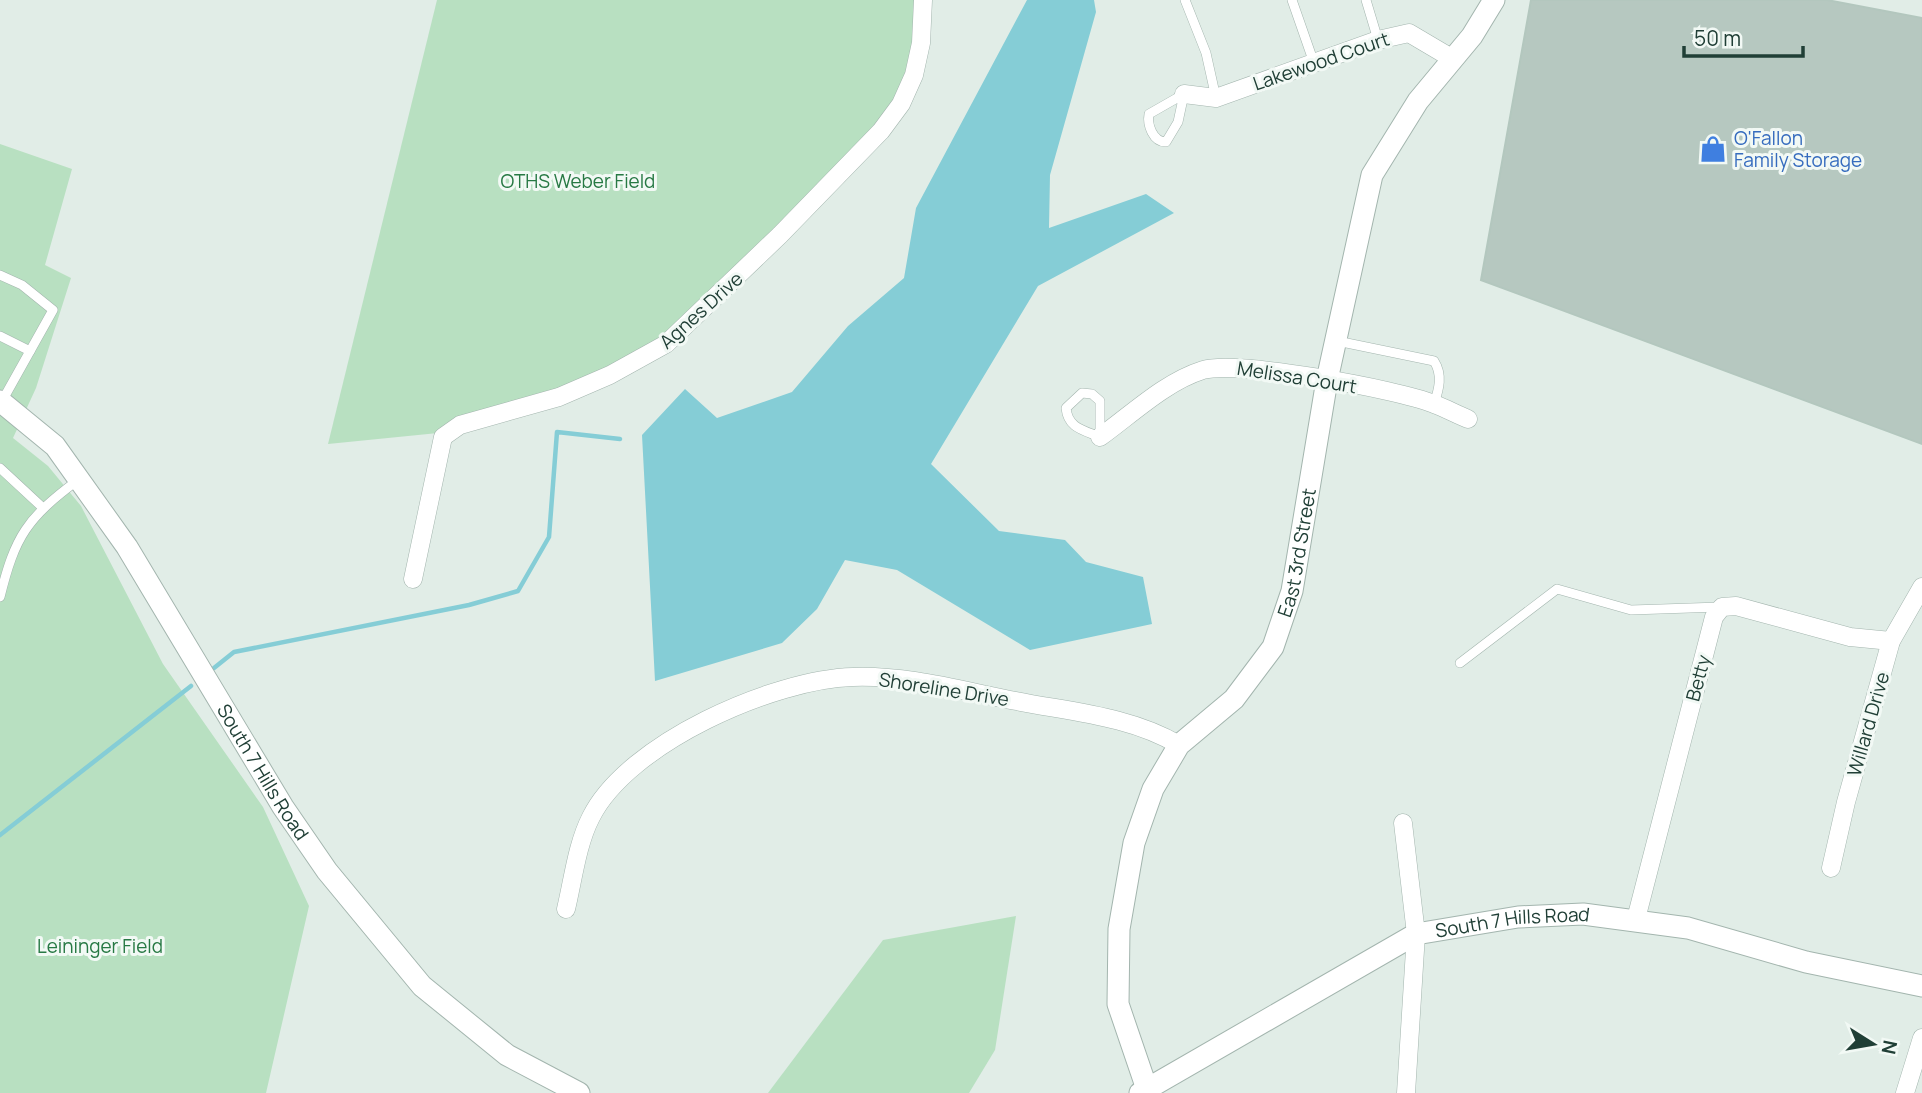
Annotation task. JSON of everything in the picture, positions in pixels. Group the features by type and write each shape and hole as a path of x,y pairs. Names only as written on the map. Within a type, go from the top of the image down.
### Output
{"street":[{"name":"Agnes Drive","path":"413,579 443,437 460,425 572,391 638,362 666,344 780,235 881,131 901,104 914,75 921,43 923,0"},
{"name":"East 3rd Street","path":"1145,1092 1118,1004 1119,929 1134,843 1153,789 1179,745 1234,699 1273,647 1285,619 1327,380 1372,175 1418,101 1472,36 1494,0"},
{"name":"Lakewood Court","path":"1184,94 1216,98 1378,40 1409,33 1430,43 1452,59"},
{"name":"Melissa Court","path":"1100,437 1173,383 1202,370 1225,366 1327,380 1434,404 1468,419"},
{"name":"South 7 Hills Road","path":"0,403 55,446 127,547 211,691 327,871 422,986 507,1055 579,1093"},
{"name":"Willard Drive","path":"1831,868 1846,802 1891,641 1922,587"},
{"path":"1722,607 1736,606 1850,637 1891,641"},
{"name":"Betty","path":"1636,919 1714,617 1722,607"},
{"name":"Shoreline Drive","path":"566,909 589,819 601,799 625,772 672,739 720,713 818,679 891,677 1140,725 1179,745"},
{"path":"1403,823 1416,934 1406,1093"},
{"name":"South 7 Hills Road","path":"1145,1092 1416,934 1518,917 1583,914 1636,919 1688,928 1863,975 1922,986"},
{"path":"1905,1093 1922,1038"}],"lane":[{"path":"1185,0 1206,52 1216,98"},
{"path":"1292,0 1314,62"},
{"path":"1366,0 1378,40"},
{"path":"1184,94 1178,122 1166,142 1160,142 1155,139 1149,114 1184,94"},
{"path":"0,275 22,285 53,310 0,403"},
{"path":"0,336 30,351"},
{"path":"1335,340 1434,361 1440,369 1440,387 1434,404"},
{"path":"1082,393 1092,394 1100,401 1100,437 1074,427 1067,419 1066,408 1082,393"},
{"path":"0,468 42,507"},
{"path":"0,597 10,555 24,530 42,507 78,480"},
{"path":"1460,663 1557,589 1631,610 1722,607"}],"green space":[{"name":"OTHS Weber Field","path":"437,0 923,0 921,43 881,131 638,362 448,432 328,444"},
{"name":"Leininger Field","path":"0,144 72,169 45,265 71,278 36,388 13,438 48,466 81,506 163,664 263,807 309,906 266,1093 0,1093"},
{"path":"1016,916 995,1050 969,1093 768,1093 883,940"}],"water":[{"path":"1027,0 1094,0 1096,12 1050,175 1049,228 1146,194 1174,213 1038,286 931,464 999,531 1065,540 1086,562 1143,577 1152,624 1030,650 897,570 845,560 817,609 782,643 655,681 642,435 685,389 717,418 792,392 848,326 904,278 916,208"}],"building":[{"name":"O'Fallon Family Storage","path":"1531,0 1827,0 1922,18 1922,444 1481,280"}],"waterway":[{"path":"214,668 234,652 469,605 518,591 549,537 557,432 620,439"},
{"path":"0,835 191,686"}],"place":[{"name":"O'Fallon Family Storage","path":"1713,149"}]}
